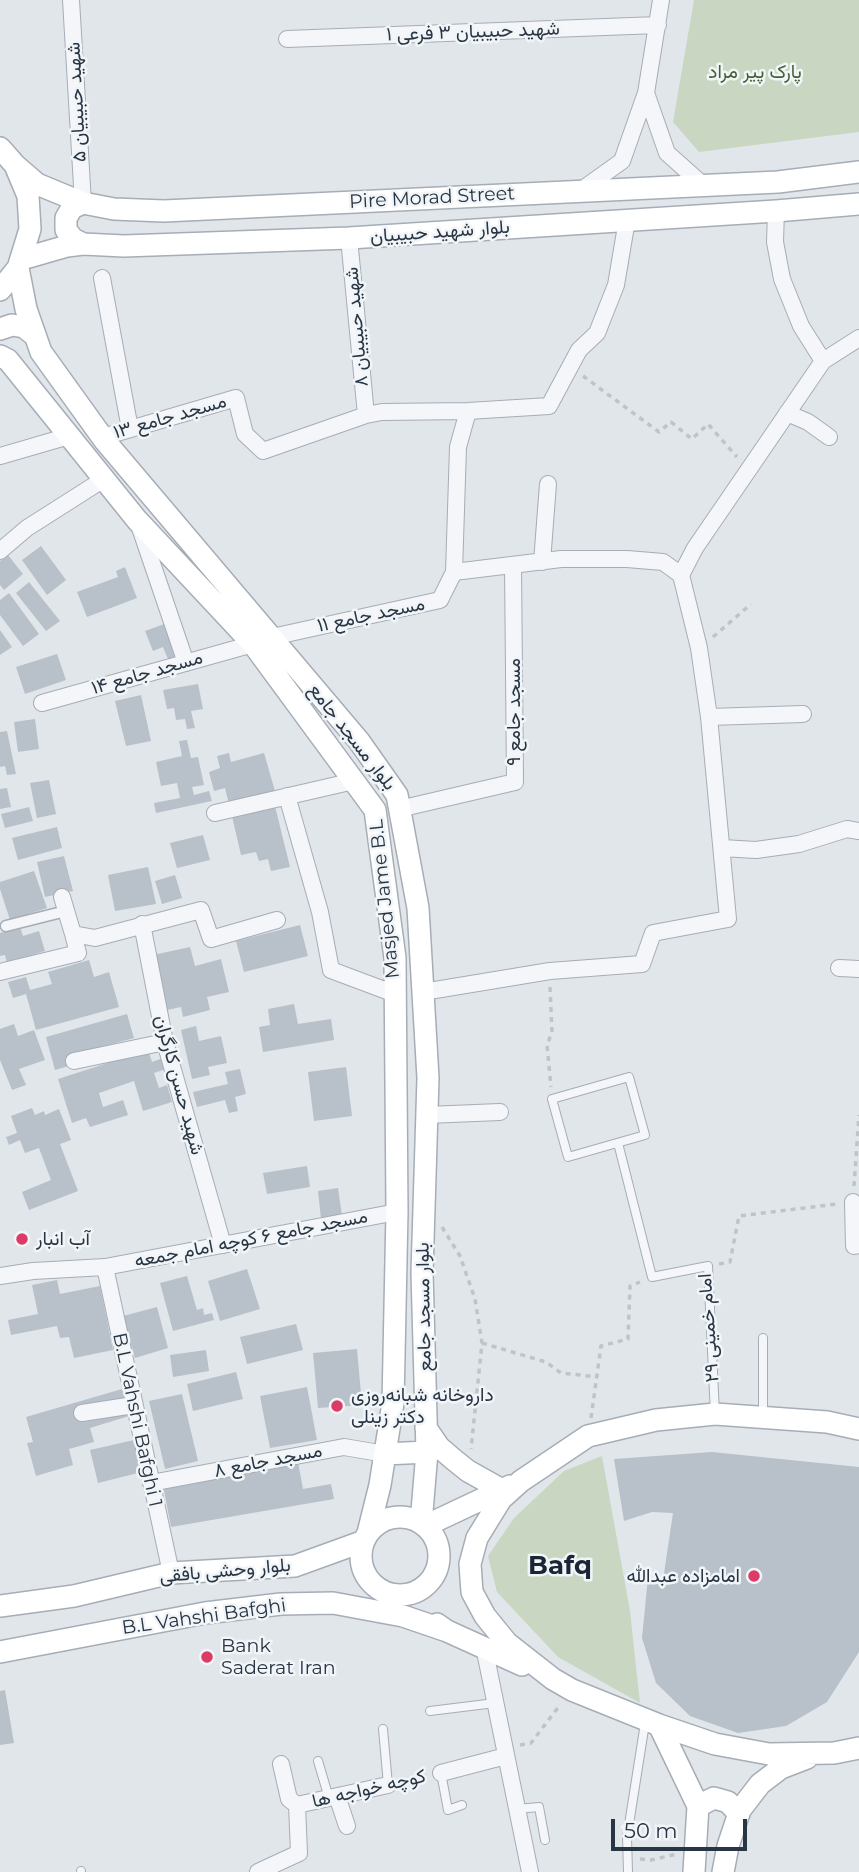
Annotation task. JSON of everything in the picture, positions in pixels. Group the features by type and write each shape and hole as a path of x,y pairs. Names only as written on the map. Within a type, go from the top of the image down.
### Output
{"main road":[{"path":"0,148 15,165 28,196 30,229 20,263 0,290"},
{"name":"Pire Morad Street","path":"15,165 37,184 83,204 164,211 778,182 859,172"},
{"path":"83,204 72,208 66,218 66,230 73,239 83,244"},
{"name":"بلوار شهید حبیبیان","path":"20,263 68,246 83,244 124,246 349,238 859,204"},
{"name":"بلوار مسجد جامع","path":"20,263 26,309 41,352 103,437 262,640 359,741 397,795 418,908 428,1078 422,1273 427,1452 423,1524"},
{"path":"0,329 12,325 24,327 34,335"},
{"name":"Masjed Jame B.L","path":"0,356 8,360 137,520 262,640 375,810 395,958 397,1212 393,1403 385,1454 366,1537"},
{"path":"423,1524 512,1485 588,1436 656,1420 715,1414 858,1424"},
{"path":"426,1428 439,1447 468,1471 512,1485"},
{"path":"385,1454 427,1452"},
{"path":"512,1485 477,1538 470,1564 472,1592 485,1616 508,1643 563,1684 652,1722 715,1744 769,1754 834,1753 859,1748"},
{"path":"333,1603 408,1594 420,1590 429,1582 436,1571 438,1547 433,1535 423,1524 410,1518 398,1517 377,1525 366,1537 361,1554 369,1579 379,1588 393,1594"},
{"name":"بلوار وحشی بافقی","path":"0,1606 74,1596 171,1573 295,1566 366,1537"},
{"name":"B.L Vahshi Bafghi","path":"393,1594 447,1631"},
{"name":"B.L Vahshi Bafghi","path":"0,1651 205,1613 281,1604 333,1603 403,1616 447,1631 563,1684"},
{"path":"652,1722 698,1806 694,1872"},
{"path":"723,1872 739,1814 760,1784 781,1768 819,1753"},
{"path":"698,1806 714,1798 728,1802 739,1814"}],"street":[{"name":"شهید حبیبیان ۵","path":"71,0 83,204"},
{"path":"580,191 622,161 646,93 661,0"},
{"name":"شهید حبیبیان ۳ فرعی ۱","path":"287,38 658,26"},
{"path":"646,93 667,153 703,186"},
{"path":"776,211 775,242 782,279 801,326 823,361"},
{"path":"366,415 382,412 549,406 579,350 597,333 616,285 627,220"},
{"name":"شهید حبیبیان ۸","path":"349,238 366,415"},
{"path":"102,278 130,429"},
{"path":"681,575 695,548 823,361 859,338"},
{"name":"مسجد جامع ۱۳","path":"103,437 236,398 245,434 263,451 366,415"},
{"path":"423,992 550,971 642,964 653,933 728,919 709,717 699,648 681,575 663,562 627,559 561,559 454,572 458,447 468,411"},
{"path":"787,413 808,422 829,437"},
{"path":"0,456 69,436"},
{"path":"0,551 27,528 104,479"},
{"path":"542,562 548,484"},
{"path":"137,520 186,663"},
{"name":"مسجد جامع ۹","path":"399,809 515,782 513,565"},
{"name":"مسجد جامع ۱۱","path":"262,640 440,600 454,572"},
{"name":"مسجد جامع ۱۴","path":"42,703 262,640"},
{"path":"709,717 803,713"},
{"path":"215,813 354,781"},
{"path":"287,796 320,912 331,970 396,994"},
{"path":"722,848 756,850 799,844 847,829 859,831"},
{"path":"0,972 78,953 64,904 6,926"},
{"path":"73,934 95,938 201,909 211,939 277,920"},
{"name":"شهید حسن کارگران","path":"142,924 165,1042 223,1245"},
{"path":"839,968 859,969"},
{"path":"74,1061 165,1042"},
{"path":"427,1115 500,1112"},
{"path":"853,1202 854,1246 859,1245"},
{"name":"مسجد جامع ۶ کوچه امام جمعه","path":"1,1273 105,1267 397,1212"},
{"name":"B.L Vahshi Bafghi 1","path":"105,1267 171,1573"},
{"path":"82,1413 134,1405"},
{"name":"مسجد جامع ۸","path":"151,1483 344,1447 385,1454"},
{"path":"484,1647 530,1872"},
{"path":"441,1773 505,1752"},
{"path":"258,1872 299,1853 298,1805 289,1799 281,1764"},
{"name":"کوچه خواجه ها","path":"298,1805 388,1784"},
{"path":"333,1797 346,1826"}],"lane":[{"path":"629,1077 645,1135 618,1143 568,1157 552,1099 629,1077"},
{"path":"618,1143 652,1277"},
{"name":"امام خمینی ۲۹","path":"652,1277 708,1266 715,1414"},
{"path":"763,1338 763,1417"},
{"path":"430,1711 495,1703"},
{"path":"628,1872 627,1837 652,1722"},
{"path":"383,1729 388,1784"},
{"path":"318,1761 333,1797"},
{"path":"441,1773 448,1810 462,1805"},
{"path":"517,1810 539,1807 545,1840"}],"path":[{"path":"570,366 659,432 671,422 692,439 708,424 748,470"},
{"path":"699,648 751,604"},
{"path":"550,971 552,1032 547,1045 552,1099"},
{"path":"708,1266 730,1262 739,1216 853,1202 859,1115"},
{"path":"425,1199 460,1256 475,1300 482,1343 468,1471"},
{"path":"588,1436 601,1346 628,1339 630,1286 652,1277"},
{"path":"482,1343 546,1362 561,1373 598,1377"},
{"path":"505,1752 531,1743 563,1684"},
{"name":"کوچه خواجه ها","path":"388,1784 441,1773"},
{"path":"628,1858 651,1860 695,1849"}],"green space":[{"name":"پارک پیر مراد","path":"694,0 859,0 859,132 699,152 673,122"},
{"path":"602,1456 630,1611 640,1703 558,1657 497,1592 488,1556 514,1518 564,1471"}],"building":[{"path":"41,546 66,580 47,595 22,560"},
{"path":"8,555 23,574 4,590 0,585 0,561"},
{"path":"125,567 137,598 87,617 77,592 118,577 116,571"},
{"path":"29,582 60,621 46,631 16,593"},
{"path":"9,593 39,634 23,646 0,615 0,600"},
{"path":"167,623 179,655 168,659 163,647 153,651 145,631"},
{"path":"0,630 12,647 0,655"},
{"path":"57,654 66,680 25,694 16,667"},
{"path":"198,684 203,709 191,711 195,728 187,729 185,719 176,720 174,708 167,709 163,690"},
{"path":"141,695 151,741 126,746 115,701"},
{"path":"35,719 39,749 18,752 14,722"},
{"path":"7,731 16,774 7,775 5,766 0,767 0,732"},
{"path":"187,740 191,758 198,757 204,785 192,787 194,795 209,791 212,801 156,813 154,803 180,798 177,783 161,786 156,762 182,756 179,741"},
{"path":"229,753 231,762 264,753 275,791 229,804 225,788 214,791 209,772 220,768 217,756"},
{"path":"49,780 56,814 37,818 30,783"},
{"path":"7,788 11,807 0,809 0,789"},
{"path":"274,802 290,867 271,871 268,859 259,861 256,852 241,855 231,812"},
{"path":"29,807 33,821 5,828 1,814"},
{"path":"57,827 62,848 18,860 12,838"},
{"path":"203,835 210,860 177,868 170,843"},
{"path":"64,856 73,891 45,897 37,862"},
{"path":"148,867 156,904 115,911 108,875"},
{"path":"34,871 47,908 10,920 0,882"},
{"path":"175,875 182,898 162,904 155,881"},
{"path":"300,925 308,956 244,972 236,941"},
{"path":"20,927 23,936 39,931 45,951 7,963 5,955 0,956 0,933"},
{"path":"190,947 195,966 221,959 229,992 207,997 210,1010 183,1017 181,1007 167,1010 153,955"},
{"path":"89,960 94,977 109,972 119,1007 36,1030 26,994 13,998 8,982 26,977 30,990 52,984 48,972"},
{"path":"294,1004 298,1024 331,1019 334,1040 263,1052 259,1027 270,1025 268,1009"},
{"path":"127,1014 134,1038 67,1056 69,1066 55,1070 46,1037"},
{"path":"14,1024 18,1036 34,1030 45,1060 19,1069 26,1085 12,1090 0,1060 0,1029"},
{"path":"196,1026 199,1041 221,1036 227,1063 208,1067 210,1075 192,1079 181,1030"},
{"path":"148,1050 152,1062 163,1058 166,1069 154,1073 159,1088 167,1085 172,1102 143,1111 134,1081 99,1093 103,1107 123,1100 128,1115 90,1127 86,1118 72,1123 58,1079"},
{"path":"346,1067 352,1116 314,1121 308,1072"},
{"path":"240,1069 246,1094 235,1097 238,1111 229,1113 225,1100 197,1107 193,1092 228,1084 225,1072"},
{"path":"32,1108 35,1115 44,1111 45,1115 59,1109 71,1140 60,1144 78,1191 29,1210 22,1192 51,1180 39,1148 25,1153 20,1140 9,1145 6,1137 17,1133 11,1116"},
{"path":"307,1166 310,1187 267,1194 263,1173"},
{"path":"338,1188 342,1216 321,1219 318,1191"},
{"path":"247,1269 260,1309 220,1321 208,1281"},
{"path":"187,1276 197,1310 203,1308 204,1315 212,1313 214,1320 173,1331 160,1283"},
{"path":"57,1280 60,1294 100,1286 113,1350 74,1358 69,1337 60,1338 57,1326 11,1335 8,1320 38,1314 32,1285"},
{"path":"157,1307 168,1348 135,1358 123,1316"},
{"path":"296,1324 303,1350 247,1364 240,1337"},
{"path":"357,1349 362,1405 318,1408 313,1353"},
{"path":"206,1350 209,1371 173,1377 170,1355"},
{"path":"236,1372 243,1399 193,1411 187,1384"},
{"path":"307,1387 317,1440 270,1448 260,1396"},
{"path":"122,1389 129,1416 90,1428 94,1442 69,1449 73,1465 36,1476 27,1443 33,1442 26,1417"},
{"path":"182,1394 198,1461 165,1469 149,1401"},
{"path":"134,1440 142,1472 98,1483 90,1450"},
{"path":"712,1452 859,1467 859,1652 827,1702 786,1726 738,1733 690,1716 656,1683 642,1638 648,1577 663,1580 673,1513 652,1512 624,1521 614,1459"},
{"path":"298,1462 303,1489 331,1484 334,1499 171,1527 163,1485"},
{"path":"5,1690 14,1743 0,1745 0,1691"}],"place":[{"name":"آب انبار","path":"22,1239"},
{"name":"داروخانه شبانه‌روزی دکتر زینلی","path":"337,1406"},
{"name":"امامزاده عبدالله","path":"754,1576"},
{"name":"Bank Saderat Iran","path":"207,1657"}],"district":[{"name":"Bafq","path":"560,1566"}]}
